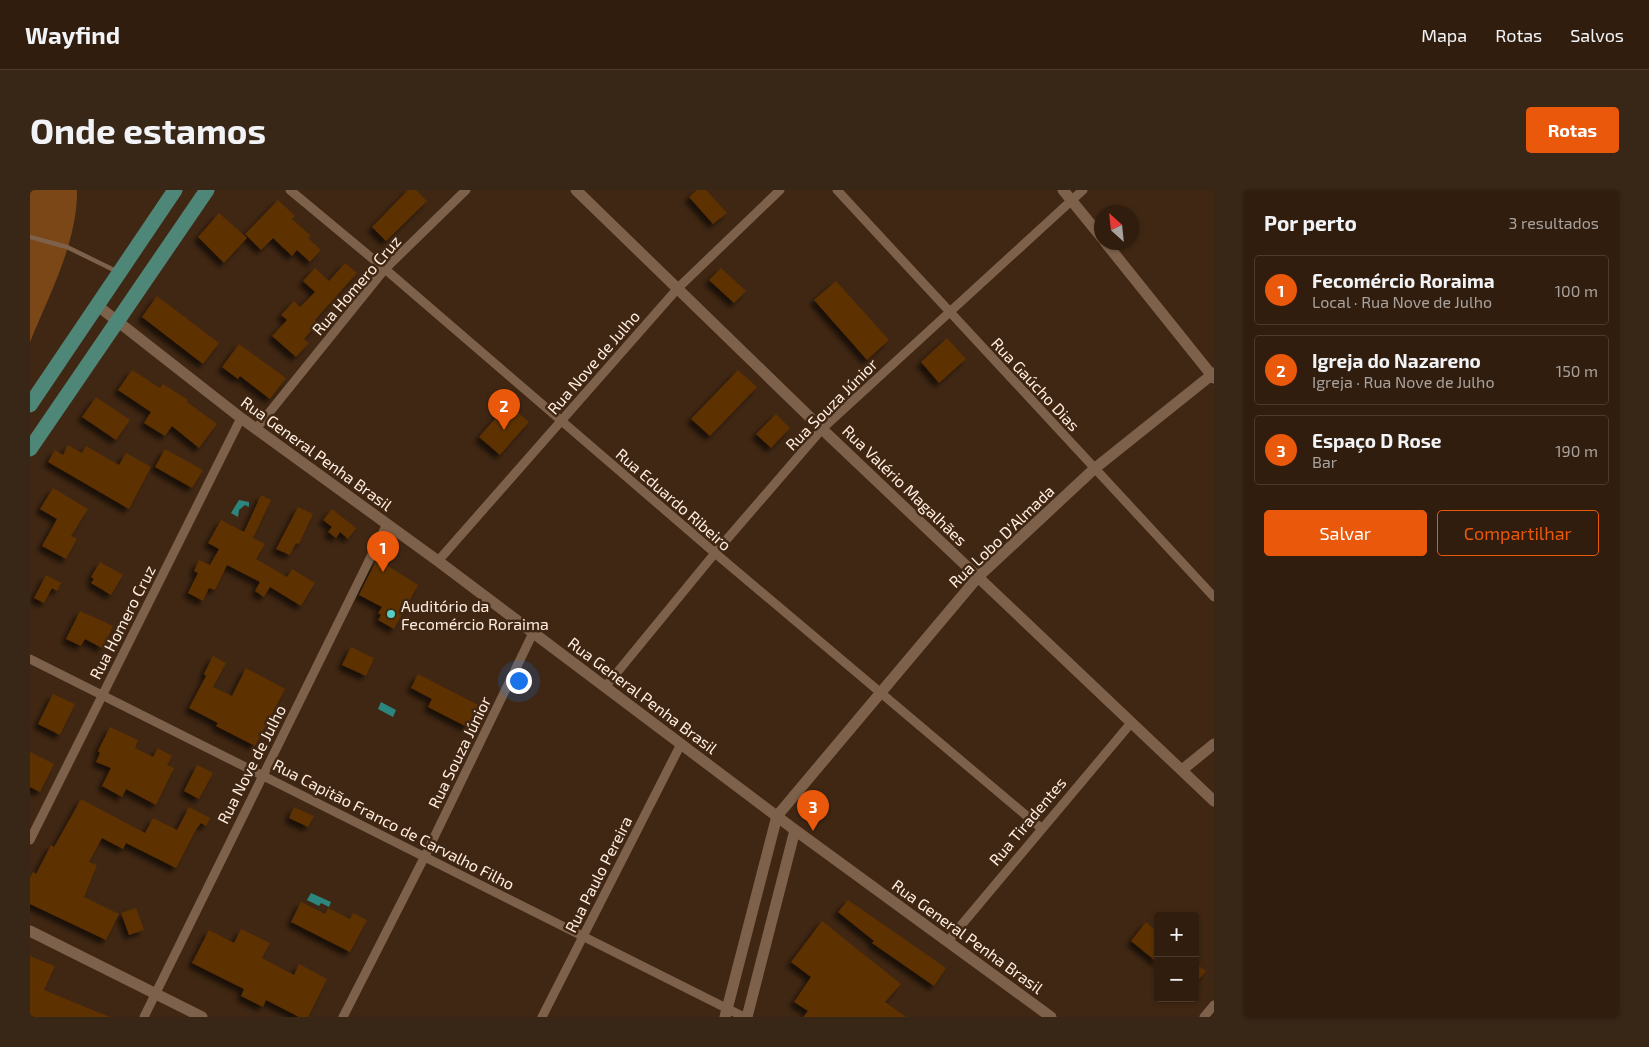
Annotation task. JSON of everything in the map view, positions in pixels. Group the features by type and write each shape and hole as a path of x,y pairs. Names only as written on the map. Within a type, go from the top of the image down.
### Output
{"main road":[{"path":"30,405 175,190"},
{"path":"30,449 207,190"}],"street":[{"name":"Rua Eduardo Ribeiro","path":"290,190 385,269 715,554 1041,828"},
{"name":"Rua Homero Cruz","path":"256,429 385,269 466,190"},
{"name":"Rua Valério Magalhães","path":"576,190 822,429 1214,801"},
{"name":"Rua Nove de Julho","path":"438,561 678,288 780,190"},
{"name":"Rua Gaúcho Dias","path":"838,190 1214,597"},
{"name":"Rua Souza Júnior","path":"606,686 822,429 948,311 1067,195 1083,190"},
{"path":"1067,195 1094,228"},
{"path":"1111,250 1213,375"},
{"name":"Rua General Penha Brasil","path":"98,306 241,418 438,561 795,830 1051,1017"},
{"name":"Rua Lobo D'Almada","path":"777,816 978,577 1094,469 1213,375"},
{"name":"Rua Homero Cruz","path":"30,840 241,418"},
{"name":"Rua Nove de Julho","path":"144,1017 154,992 387,524"},
{"name":"Rua Souza Júnior","path":"343,1017 425,856 533,633"},
{"name":"Rua Capitão Franco de Carvalho Filho","path":"30,659 425,856 584,937 726,1013 746,1017"},
{"name":"Rua Tiradentes","path":"948,940 1041,828 1132,723"},
{"name":"Rua Paulo Pereira","path":"542,1017 681,744"},
{"path":"1182,770 1214,744"},
{"path":"726,1013 777,816"},
{"path":"746,1017 795,830"},
{"path":"30,931 202,1017"},
{"path":"1204,1017 1214,1005"}],"lane":[{"path":"30,237 67,247 119,273"}],"shaded area":[{"path":"30,190 77,190 73,229 68,248 30,342"}],"water":[{"path":"239,500 249,502 249,507 245,505 239,510 238,517 231,513"},
{"path":"381,702 396,710 393,717 378,709"},
{"path":"311,893 331,902 329,907 321,903 319,906 307,900"}],"building":[{"path":"408,190 416,190 427,201 386,241 372,227"},
{"path":"697,190 706,190 727,213 713,224 689,197"},
{"path":"278,200 295,216 292,219 311,236 308,238 321,250 310,262 297,250 292,256 273,238 261,250 245,234"},
{"path":"219,213 247,238 224,263 198,237"},
{"path":"345,263 357,273 315,320 318,323 304,339 309,343 296,357 272,336 287,320 281,315 294,301 300,307 315,292 303,281 315,268 329,281"},
{"path":"721,268 746,291 734,303 709,280"},
{"path":"836,281 889,340 867,360 814,300"},
{"path":"157,296 219,343 203,364 142,317"},
{"path":"947,338 966,359 939,383 921,362"},
{"path":"239,344 286,378 270,399 240,376 238,379 222,367"},
{"path":"132,370 160,388 163,384 188,400 187,402 217,424 199,448 172,426 165,436 144,423 151,412 118,390"},
{"path":"738,370 757,387 710,436 691,419"},
{"path":"96,397 130,420 116,440 82,417"},
{"path":"508,404 529,422 500,455 479,437"},
{"path":"776,414 790,428 771,448 756,434"},
{"path":"68,445 82,453 86,446 119,465 126,453 151,467 129,509 48,462 55,450 63,455"},
{"path":"165,449 203,470 192,488 155,467"},
{"path":"53,488 88,509 71,536 77,539 66,559 42,546 57,519 40,509"},
{"path":"261,495 271,500 253,538 265,544 256,559 287,577 292,569 315,583 301,606 270,587 264,597 255,591 260,582 227,565 215,590 209,588 203,601 188,593 198,573 194,571 199,560 210,565 219,549 208,543 221,520 244,532"},
{"path":"298,507 313,514 299,544 296,543 290,555 276,549"},
{"path":"332,509 356,528 348,539 340,532 336,538 328,532 332,527 323,520"},
{"path":"377,559 418,585 394,629 378,620 381,615 378,613 382,607 359,595"},
{"path":"100,562 123,575 111,595 91,583 94,579 91,577"},
{"path":"46,575 61,583 57,591 52,588 44,603 34,598"},
{"path":"80,611 113,626 102,648 85,639 81,646 66,639"},
{"path":"351,647 374,658 366,676 342,665"},
{"path":"213,656 226,663 213,687 232,696 246,668 285,689 255,746 216,726 218,723 189,708 206,676 204,674"},
{"path":"418,674 478,705 467,727 428,707 432,699 411,688"},
{"path":"53,694 75,704 60,735 38,724"},
{"path":"110,727 138,740 135,748 153,757 158,748 172,756 167,765 174,768 156,805 126,789 122,797 102,786 111,768 96,762 100,753 98,751"},
{"path":"30,752 54,764 40,792 30,787"},
{"path":"197,765 213,773 199,799 184,791"},
{"path":"81,799 145,833 153,818 177,830 189,807 210,818 206,826 201,823 197,828 176,868 126,843 123,849 102,838 89,862 97,865 84,897 119,914 106,940 30,904 30,877 33,872 36,874 51,845 54,847"},
{"path":"294,807 314,816 308,827 289,818"},
{"path":"848,900 946,968 934,986 872,943 874,941 838,912"},
{"path":"301,902 325,914 328,908 350,919 353,913 367,920 350,952 291,922"},
{"path":"136,908 144,930 129,935 121,913"},
{"path":"822,921 901,984 885,1002 906,1017 803,1017 808,1011 794,1002 811,977 791,962"},
{"path":"1146,922 1154,929 1154,960 1131,941"},
{"path":"241,929 270,943 262,958 294,975 299,964 327,979 308,1017 299,1017 266,1000 263,1007 241,996 244,989 192,963 209,930 234,943"},
{"path":"30,956 55,966 44,990 110,1017 30,1017"},
{"path":"1199,966 1206,971 1199,979"}],"place":[{"name":"Igreja do Nazareno","path":"504,430"},
{"name":"Fecomércio Roraima","path":"383,572"},
{"name":"Auditório da Fecomércio Roraima","path":"391,614"},
{"name":"Espaço D Rose","path":"813,831"}]}
